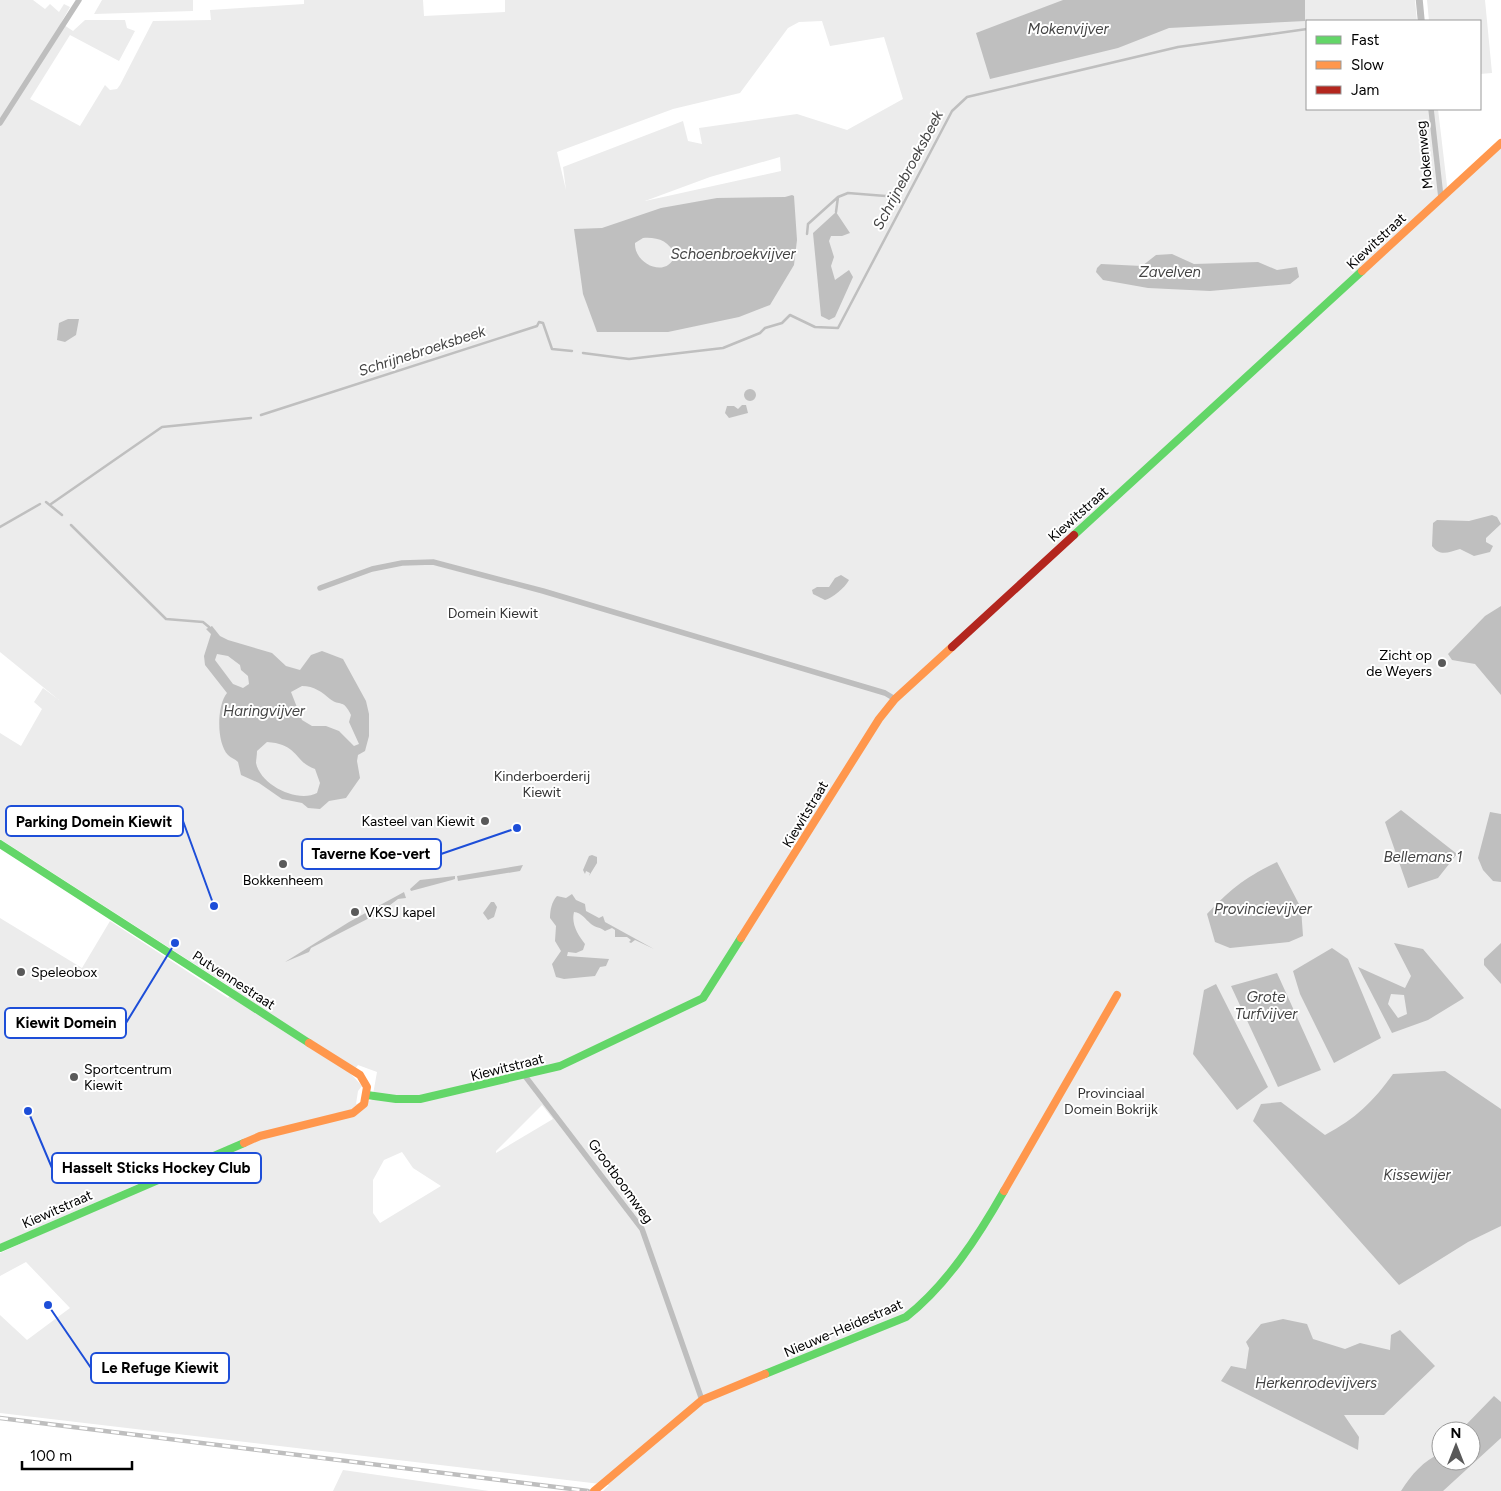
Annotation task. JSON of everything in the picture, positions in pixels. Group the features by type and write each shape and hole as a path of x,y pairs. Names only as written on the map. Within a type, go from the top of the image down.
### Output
{"street":[{"path":"0,123 79,0"},
{"path":"1420,0 1422,20"},
{"name":"Mokenweg","path":"1431,110 1441,198"},
{"name":"Kiewitstraat","path":"0,1248 260,1136 353,1113 364,1104 367,1095 396,1099 420,1099 525,1076 581,1058 703,998 879,719 895,699 1501,143"},
{"path":"320,588 372,569 402,563 433,562 543,591 885,693 895,699"},
{"name":"Putvennestraat","path":"0,844 360,1075 368,1087 367,1095"},
{"name":"Nieuwe-Heidestraat","path":"594,1491 702,1400 906,1318 920,1306 978,1236 1117,995"},
{"name":"Grootboomweg","path":"525,1076 642,1229 702,1400"}],"green space":[{"path":"0,0 33,0 45,9 50,4 59,12 64,4 70,7 61,23 73,31 85,20 125,20 127,28 135,31 119,61 70,35 30,99 80,126 105,85 110,90 117,89 120,85 153,21 211,20 210,10 304,4 304,0 423,0 424,16 505,12 505,0 1415,0 1417,20 1306,20 1306,110 1438,110 1448,194 1501,146 1501,1491 603,1491 609,1485 0,1413 0,1315 27,1340 70,1308 26,1262 0,1276 0,1253 162,1180 159,1175 0,1244 0,918 82,968 110,921 228,998 235,990 0,839 0,733 21,746 42,709 34,702 43,688 59,700 0,652","holes":["822,21 830,46 884,37 903,99 847,130 797,114 699,128 702,144 688,141 683,121 563,167 566,190 557,152 673,109 740,93 788,28 799,22","780,157 781,171 645,201 710,177","358,1065 377,1072 372,1100 356,1104 358,1091 362,1086 351,1074","542,1105 553,1119 496,1153","402,1152 413,1168 441,1186 380,1223 373,1213 373,1180 384,1160"]},
{"path":"102,0 193,0 193,11 94,14"},
{"path":"1427,0 1485,0 1492,73 1481,74 1481,20 1429,20"},
{"path":"343,1470 489,1491 333,1491"}],"water":[{"name":"Mokenvijver","path":"1063,0 1305,0 1305,21 1169,28 1118,48 990,79 976,33"},
{"name":"Schoenbroekvijver","path":"794,196 797,240 794,265 770,305 739,317 668,332 597,332 583,294 574,229 602,228 661,208 717,198","holes":["643,238 658,239 666,243 673,250 675,255 666,266 659,268 652,266 640,258 636,251 635,243"]},
{"path":"836,212 850,233 842,236 831,236 829,241 834,257 831,266 835,280 849,270 853,277 835,317 829,320 821,316 813,233"},
{"name":"Zavelven","path":"1172,254 1194,264 1258,262 1277,270 1297,267 1299,277 1290,284 1210,291 1148,288 1103,280 1096,272 1101,264 1142,266 1156,255"},
{"path":"68,319 79,319 76,335 65,342 57,340 59,323"},
{"path":"748,389 752,389 756,395 752,401 748,401 744,397 744,393"},
{"path":"742,405 746,405 748,413 729,418 725,413 727,406 734,406 738,409"},
{"path":"1492,515 1497,517 1501,524 1486,538 1486,542 1493,546 1490,552 1474,556 1460,549 1441,553 1432,546 1433,523 1437,520 1469,521"},
{"path":"841,575 849,580 835,595 825,600 813,594 812,590 817,587 829,587 835,578"},
{"path":"1501,606 1501,695 1475,664 1452,660 1448,654 1485,616"},
{"name":"Haringvijver","path":"212,626 220,636 228,640 272,653 286,666 300,670 311,655 322,651 343,659 366,701 369,714 369,736 365,751 358,755 357,761 360,778 346,798 329,801 320,809 308,808 302,803 282,799 259,783 241,775 238,762 228,755 221,742 220,714 221,706 227,693 205,665 204,656 211,634 206,629","holes":["217,654 228,656 240,665 241,670 248,676 249,684 243,688 233,684 215,660","302,686 314,688 333,701 346,706 351,715 349,722 359,744 354,746 339,731 326,726 312,726 302,720 291,692","267,742 277,743 291,750 308,766 315,769 320,783 317,793 309,796 300,796 272,785 259,771 256,763 257,751"]},
{"name":"Bellemans 1","path":"1401,810 1457,854 1438,878 1408,888 1385,822"},
{"path":"1490,812 1501,814 1501,882 1493,881 1483,870 1478,858"},
{"path":"589,856 597,857 597,863 589,876 590,873 586,871 585,874 583,870"},
{"name":"Provincievijver","path":"1277,862 1301,908 1303,936 1289,942 1230,948 1215,942 1207,914 1239,884"},
{"path":"523,865 520,871 458,881 457,876"},
{"path":"455,876 455,879 452,880 411,891 410,889 420,880"},
{"path":"404,892 406,898 398,899 381,912 311,948 309,952 285,962 349,922"},
{"path":"572,894 576,900 585,904 586,911 599,918 603,916 605,922 654,949 635,940 631,943 629,942 631,940 627,937 615,937 615,930 612,928 605,931 574,912 574,925 585,944 583,950 576,953 568,952 567,956 609,959 606,966 600,967 595,976 564,979 556,977 552,964 561,951 555,941 556,926 550,918 551,909 557,896 566,898"},
{"path":"491,902 494,902 497,907 494,917 488,920 483,913"},
{"path":"1394,943 1423,949 1464,998 1428,1020 1392,1033 1358,967 1405,988 1411,976","holes":["1391,994 1404,995 1407,1014 1398,1018 1388,1004"]},
{"path":"1501,943 1501,984 1484,965 1484,959"},
{"path":"1332,948 1348,959 1381,1038 1334,1063 1300,994 1293,971"},
{"name":"Grote Turfvijver","path":"1277,973 1321,1070 1278,1087 1231,986"},
{"path":"1216,984 1268,1087 1237,1110 1193,1054 1204,990"},
{"name":"Kissewijer","path":"1445,1071 1501,1109 1501,1226 1468,1242 1399,1285 1253,1121 1261,1104 1281,1102 1325,1135 1363,1109 1393,1074"},
{"name":"Herkenrodevijvers","path":"1283,1319 1307,1324 1313,1339 1345,1349 1360,1343 1390,1350 1391,1335 1400,1330 1435,1366 1384,1415 1344,1415 1359,1437 1358,1450 1221,1381 1231,1366 1246,1369 1249,1348 1246,1342 1261,1324"},
{"path":"1494,1396 1501,1402 1501,1438 1481,1456 1481,1421 1470,1421"},
{"path":"1431,1459 1431,1471 1465,1471 1443,1491 1401,1491 1418,1469"}],"waterway":[{"name":"Schrijnebroeksbeek","path":"1417,0 1419,20"},
{"name":"Schrijnebroeksbeek","path":"583,353 629,359 723,348 760,333 765,328 782,323 790,315 815,327 838,328 952,111 967,97 1178,47 1306,29"},
{"path":"836,212 838,197 848,193 898,197 903,204"},
{"path":"807,234 808,224 838,197"},
{"name":"Schrijnebroeksbeek","path":"261,415 537,326 539,322 543,323 552,349 572,351"},
{"name":"Schrijnebroeksbeek","path":"51,504 162,427 251,418"},
{"path":"46,502 62,515"},
{"name":"Schrijnebroeksbeek","path":"0,527 40,504"},
{"path":"71,525 166,619 203,622 209,627"}],"railway":[{"path":"0,1418 588,1491"}],"traffic: fast":[{"path":"1074,535 1362,271"},
{"path":"0,844 309,1043"},
{"path":"367,1095 396,1099 420,1099 560,1066 703,998 741,938"},
{"path":"0,1248 244,1143"},
{"path":"765,1374 906,1317 948,1275 973,1242 1004,1191"}],"traffic: slow":[{"path":"1362,271 1501,143"},
{"path":"741,938 879,719 895,699 952,647"},
{"path":"1004,1191 1117,995"},
{"path":"244,1143 260,1136 353,1113 364,1104 367,1087 360,1075 309,1043"},
{"path":"594,1491 702,1400 765,1374"}],"traffic: jam":[{"path":"952,647 1074,535"}],"place":[{"name":"Zicht op de Weyers","path":"1442,663"},
{"name":"Kasteel van Kiewit","path":"485,821"},
{"name":"Taverne Koe-vert","path":"517,828"},
{"name":"Bokkenheem","path":"283,864"},
{"name":"Parking Domein Kiewit","path":"214,906"},
{"name":"VKSJ kapel","path":"355,912"},
{"name":"Kiewit Domein","path":"175,943"},
{"name":"Speleobox","path":"21,972"},
{"name":"Sportcentrum Kiewit","path":"74,1077"},
{"name":"Hasselt Sticks Hockey Club","path":"28,1111"},
{"name":"Le Refuge Kiewit","path":"48,1305"}],"park label":[{"name":"Domein Kiewit","path":"493,613"},
{"name":"Kinderboerderij Kiewit","path":"542,784"},
{"name":"Provinciaal Domein Bokrijk","path":"1111,1102"}]}
